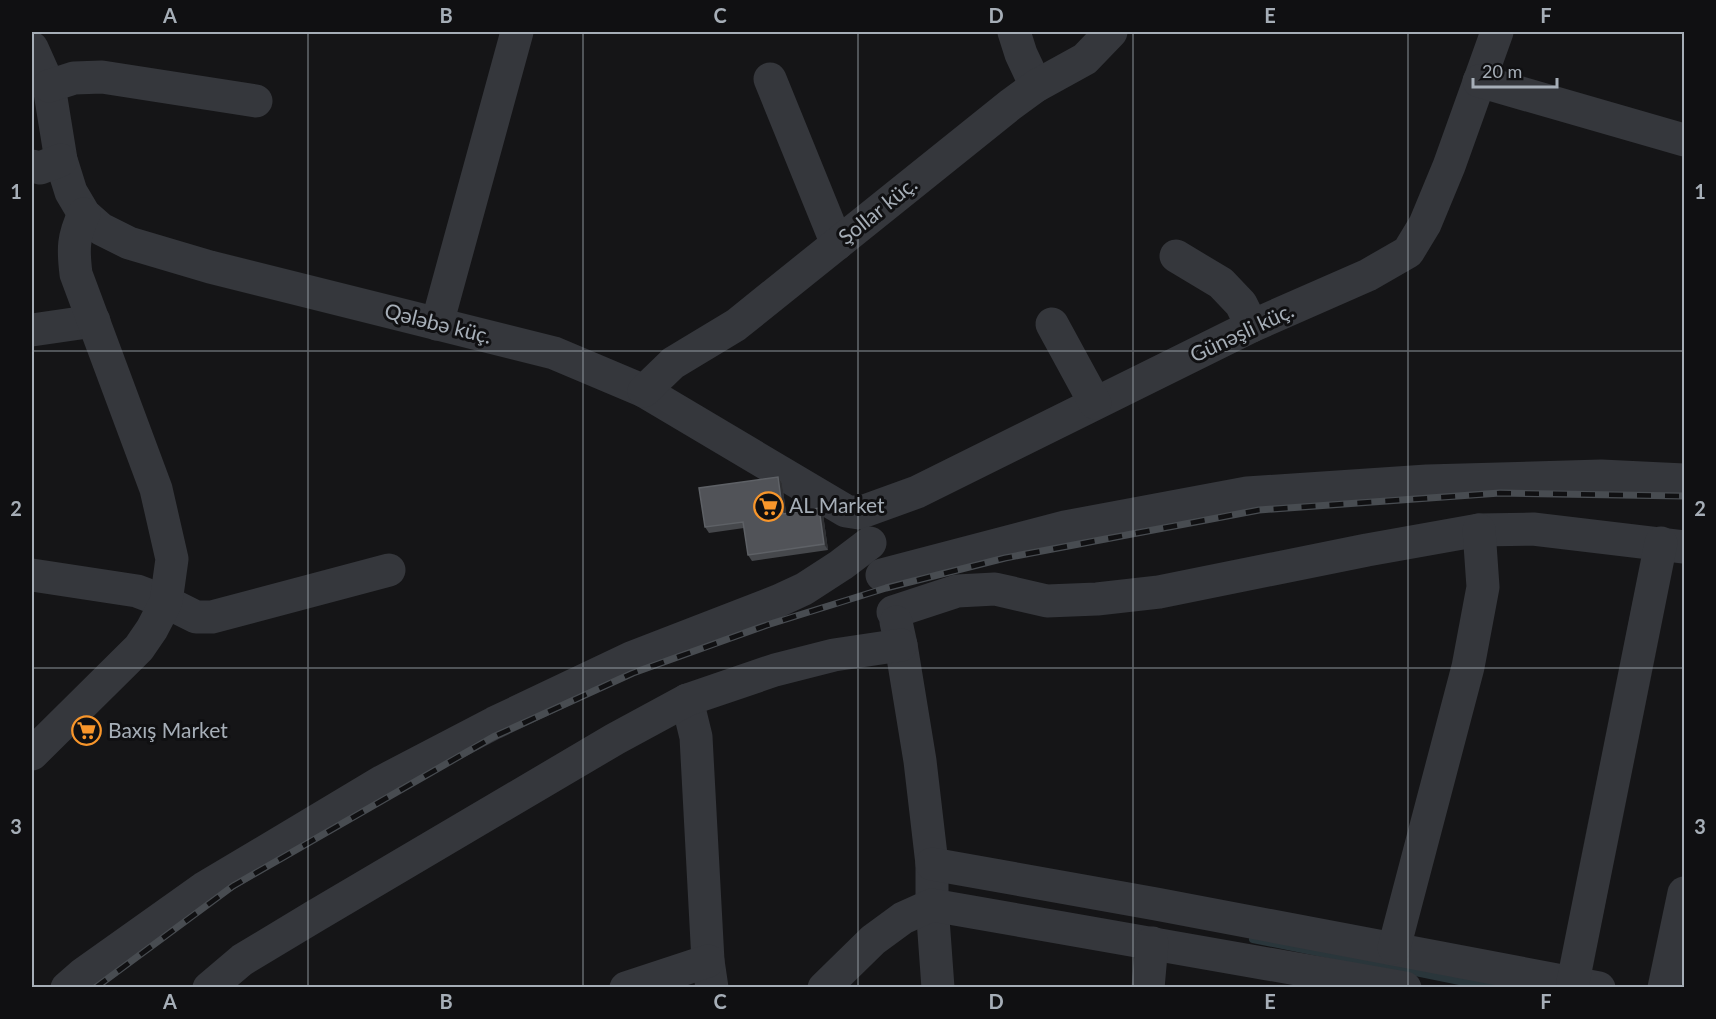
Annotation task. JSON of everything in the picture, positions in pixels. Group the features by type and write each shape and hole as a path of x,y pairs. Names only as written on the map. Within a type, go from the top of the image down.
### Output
{"street":[{"path":"437,324 517,32"},
{"path":"1014,32 1020,54 1036,86"},
{"name":"Şollar küç.","path":"644,391 673,363 736,324 1010,105 1036,86 1085,58 1111,32"},
{"name":"Günəşli küç.","path":"859,513 917,492 1252,326 1368,275 1408,252 1425,224 1441,186 1497,32"},
{"name":"Qələbə küç.","path":"32,48 49,86 46,163 71,192 84,214 101,229 129,243 210,267 554,353 644,391 837,506 846,511 859,513"},
{"path":"49,86 74,78 102,77 256,101"},
{"path":"770,79 837,244"},
{"path":"1479,81 1684,140"},
{"path":"32,754 140,648 166,602 172,559 156,489 76,274 73,251 76,232 84,214"},
{"path":"1176,256 1221,283 1241,304 1252,326"},
{"path":"32,330 94,321"},
{"path":"1052,324 1095,403"},
{"path":"882,575 1065,526 1247,493 1438,480 1601,476 1684,480"},
{"path":"859,513 882,575 901,645 920,761 932,864 932,905 938,987"},
{"path":"893,612 957,591 995,589 1047,601 1097,599 1159,592 1479,530 1533,529 1672,545 1586,985 932,864"},
{"path":"1394,948 1468,667 1483,587 1479,530"},
{"path":"67,987 204,888 383,782 494,723 631,658 795,593 841,565 870,543"},
{"path":"32,575 137,591 196,617 212,617 389,570"},
{"path":"209,987 242,960 315,916 615,739 687,700 775,670 834,655 901,645"},
{"path":"626,987 710,974 696,736 687,700"},
{"path":"1664,987 1684,892"},
{"path":"824,987 873,940 903,918 932,905 1399,987"},
{"path":"1148,987 1152,943"}],"building":[{"path":"778,477 783,514 819,508 824,544 748,555 743,522 705,527 699,488"}],"waterway":[{"path":"1253,939 1494,988"}],"railway":[{"path":"95,988 233,886 493,737 633,673 767,625 886,588 1005,558 1259,510 1500,493 1684,496"}],"place":[{"name":"AL Market","path":"768,506"},
{"name":"Baxış Market","path":"87,731"}]}
